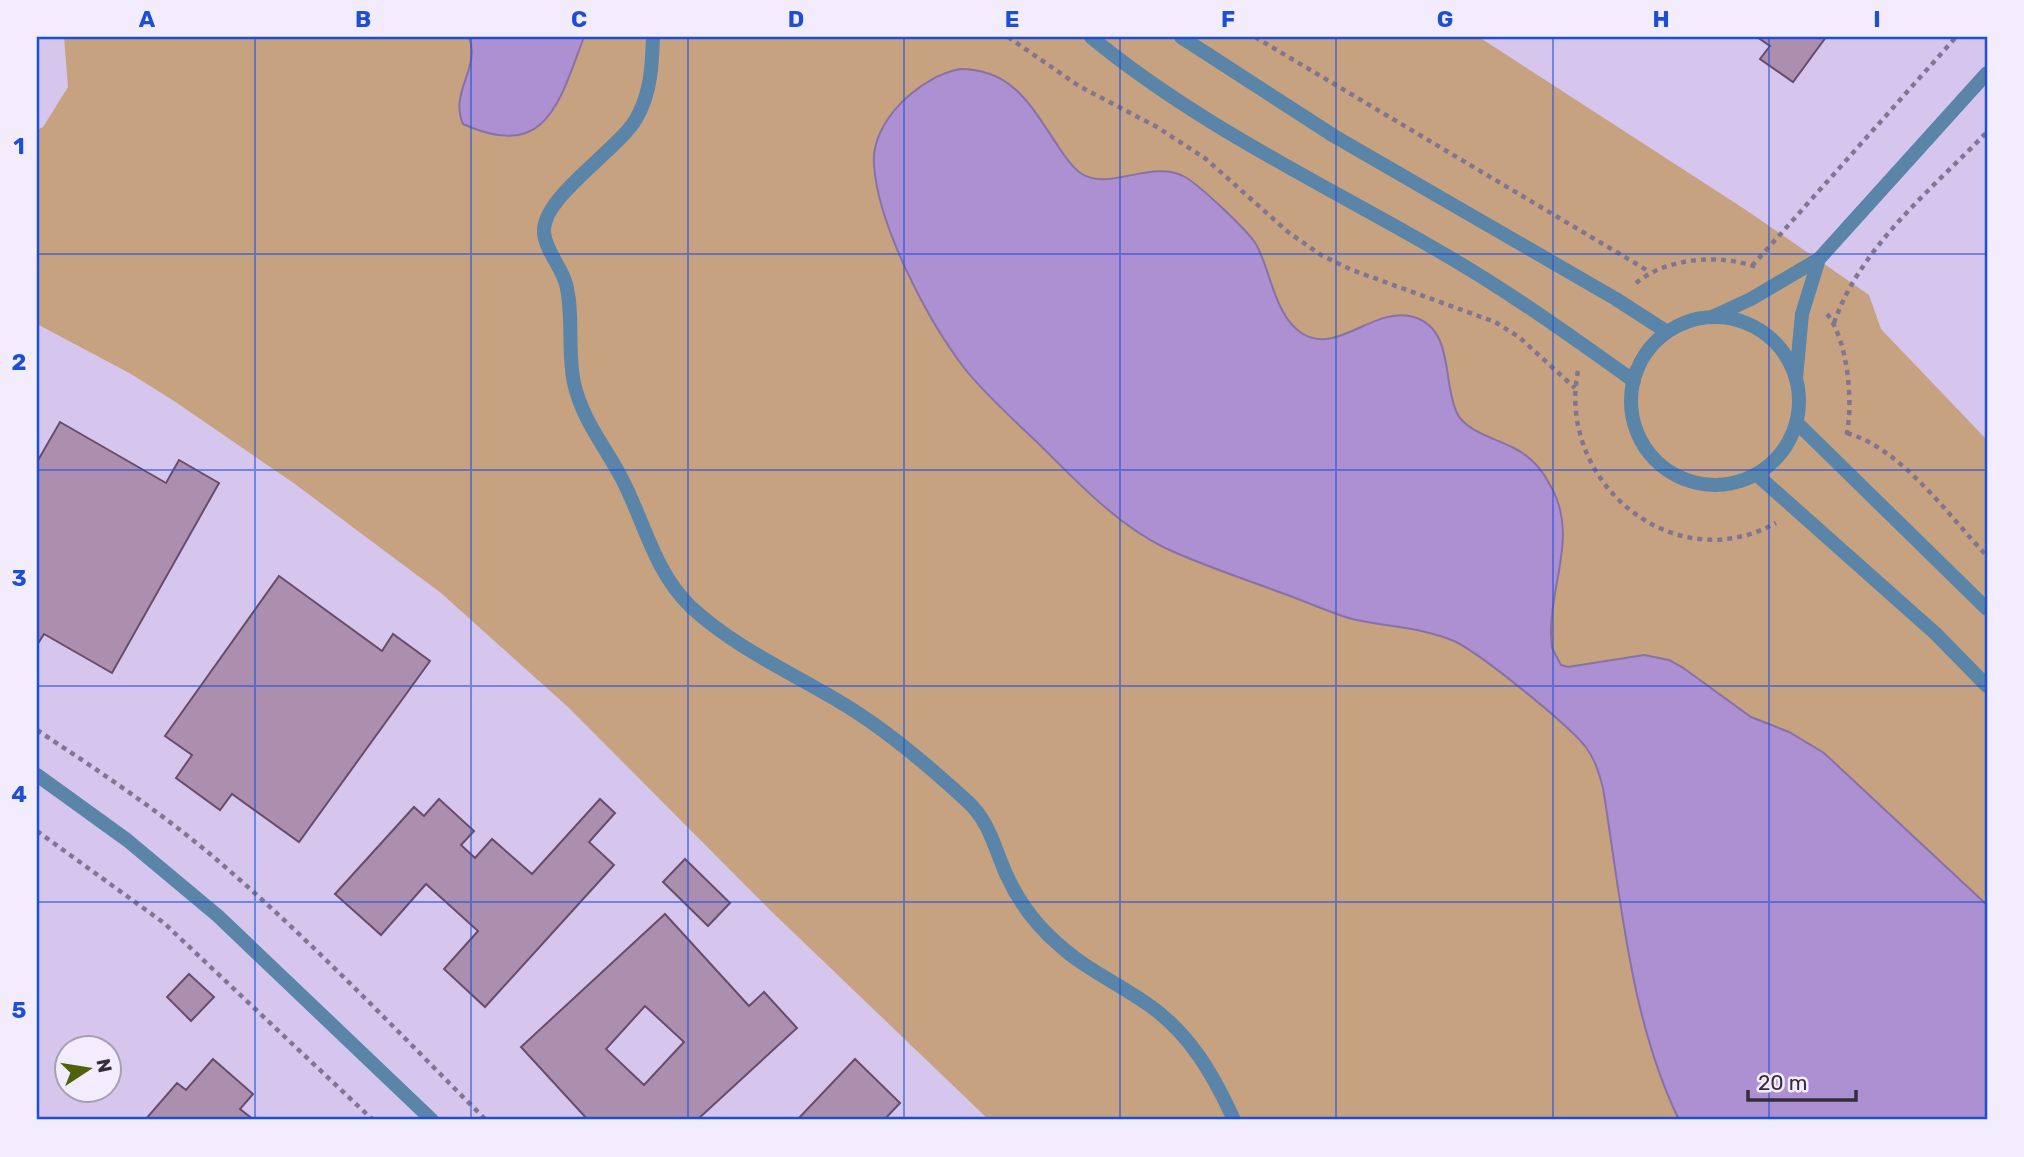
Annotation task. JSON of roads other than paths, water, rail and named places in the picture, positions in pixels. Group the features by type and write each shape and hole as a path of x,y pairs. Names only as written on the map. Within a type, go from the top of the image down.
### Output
{"street":[{"path":"653,37 651,77 637,117 626,133 552,208 544,228 545,240 565,280 569,302 571,361 579,401 597,440 621,477 667,578 688,605 715,626 865,717 971,805 988,826 1008,879 1038,924 1078,960 1171,1022 1208,1068 1234,1120"},
{"path":"1091,37 1120,61 1226,131 1496,285 1634,381"},
{"path":"1181,37 1334,136 1616,299 1667,332"},
{"path":"1712,317 1743,322 1771,338 1790,363 1799,393 1796,422 1782,453 1756,474 1738,482 1719,485 1700,484 1664,468 1640,438 1634,419 1634,381 1641,362 1667,332 1688,321 1712,317 1751,299 1819,259 1987,73"},
{"path":"1796,378 1802,314 1819,259"},
{"path":"1796,422 1987,609"},
{"path":"1756,474 1936,634 1987,686"},
{"path":"37,775 127,841 218,916 432,1120"}]}
